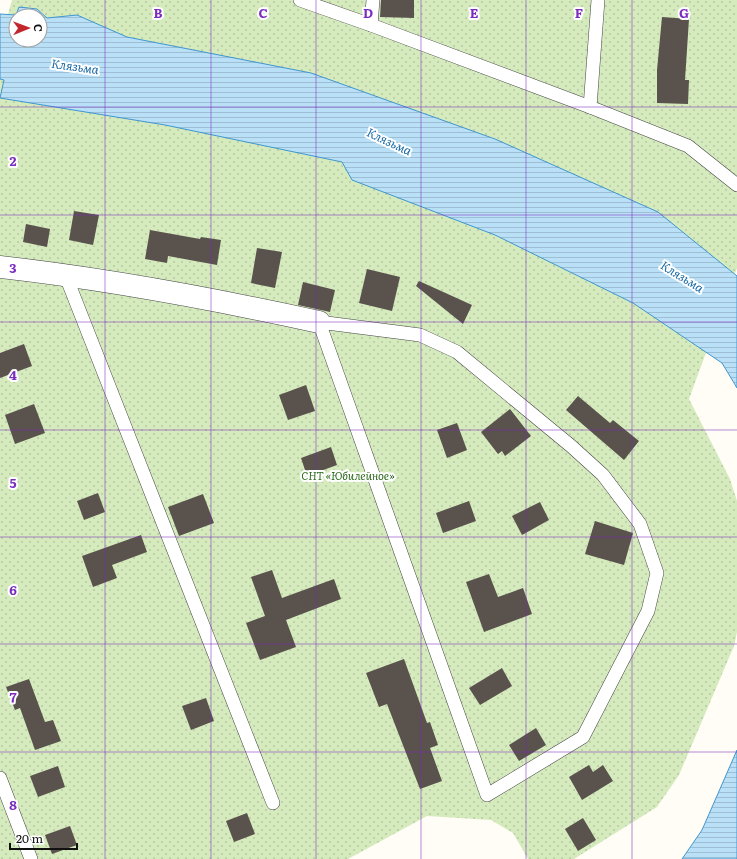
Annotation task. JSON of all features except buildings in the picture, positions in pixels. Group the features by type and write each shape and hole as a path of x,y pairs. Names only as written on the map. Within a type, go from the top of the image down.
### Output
{"street":[{"path":"0,267 65,274 256,308 319,322"}],"lane":[{"path":"300,0 590,107 688,146 737,185"},
{"path":"371,25 373,0"},
{"path":"590,107 598,0"},
{"path":"65,274 272,803"},
{"path":"319,322 420,335 457,352 571,446 603,475 640,524 657,573 648,611 583,737 487,795 319,322"},
{"path":"0,778 31,859"}],"green space":[{"name":"СНТ «Юбилейное»","path":"12,0 737,0 737,268 689,399 730,479 737,501 737,632 734,646 679,775 657,807 574,859 528,859 513,833 491,820 427,816 348,859 0,859 0,44 8,15 8,48 48,48 48,8 10,8"}],"water":[{"name":"Клязьма","path":"0,14 8,14 8,48 48,48 48,18 77,15 127,37 311,73 495,139 658,212 737,276 737,388 722,363 633,303 495,235 352,180 342,162 165,125 0,98 4,80 0,79"},
{"path":"737,750 737,859 682,859 702,830"}]}
